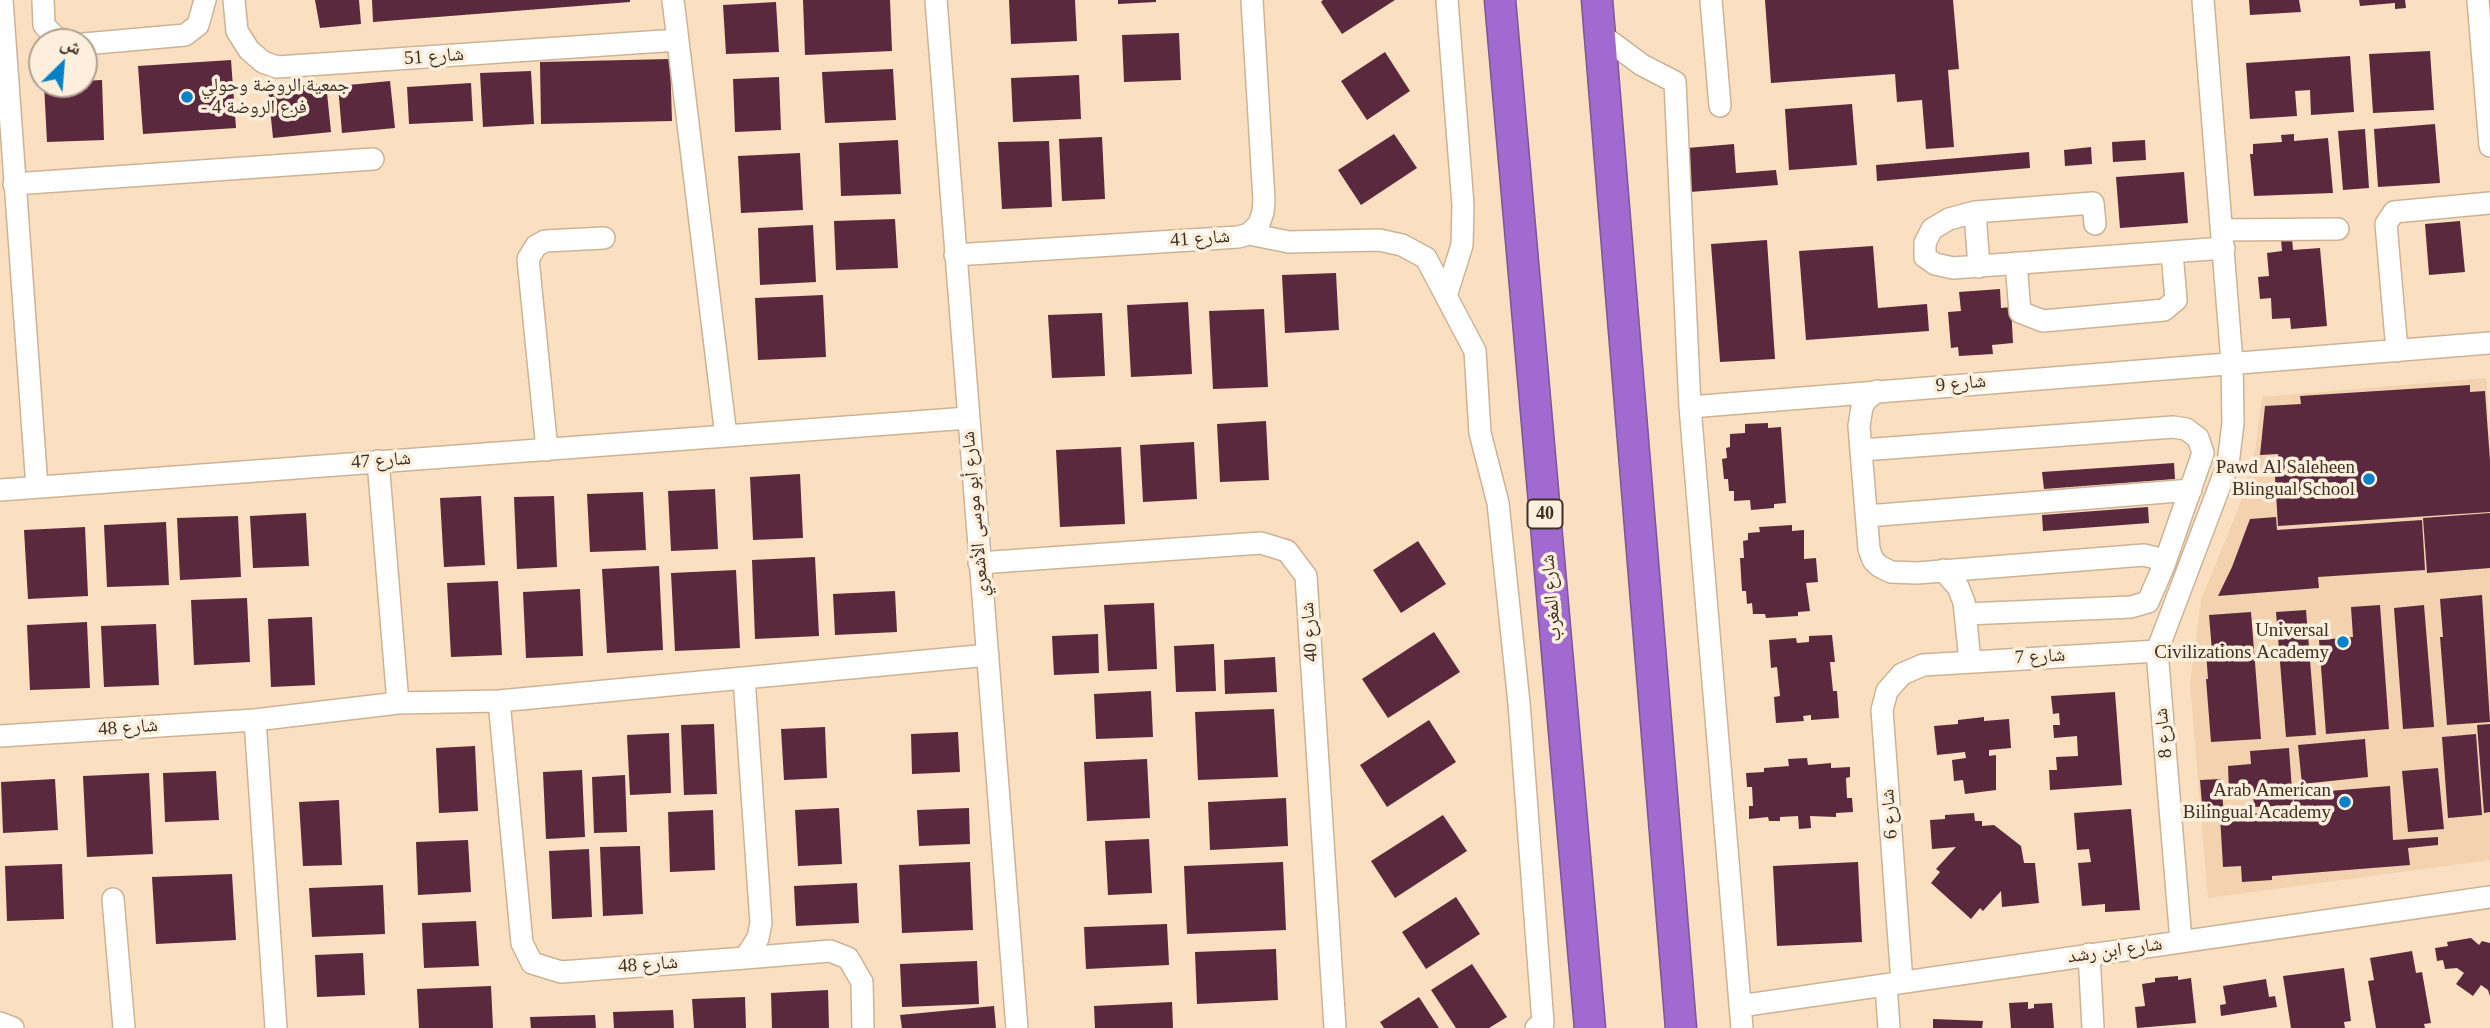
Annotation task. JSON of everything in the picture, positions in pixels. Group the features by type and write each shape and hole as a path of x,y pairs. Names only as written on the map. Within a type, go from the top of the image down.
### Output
{"highway":[{"name":"شارع المغرب","path":"1500,0 1590,1028"},
{"path":"1600,10 1681,1028"}],"street":[{"path":"98,43 185,35 198,25 205,0"},
{"name":"شارع 51","path":"234,0 237,31 249,50 263,62 277,67 678,40"},
{"path":"673,0 726,436"},
{"name":"شارع أبو موسى الأشعري","path":"936,0 1017,1028"},
{"name":"شارع 41","path":"955,255 1238,237 1249,234 1259,224 1264,200 1252,0"},
{"path":"1446,296 1462,245 1463,205 1447,0"},
{"path":"1711,0 1720,106"},
{"path":"2157,651 2228,464 2233,423 2232,362 2203,0"},
{"path":"2478,0 2490,146"},
{"path":"37,487 3,5 43,4 46,28"},
{"path":"1600,10 1642,65 1675,82 1690,407 1742,1028"},
{"path":"14,184 373,159"},
{"path":"2095,224 2093,203 1975,212 1949,219 1932,229 1925,243 1925,257 1935,264 1954,268 1979,267 2172,252 2223,239 2338,229"},
{"path":"2397,351 2386,223 2394,212 2490,203"},
{"path":"1975,212 1979,267"},
{"path":"1249,234 1289,242 1379,240 1402,245 1426,258 1475,351 1480,433 1498,503 1519,703 1543,1023 1536,1028"},
{"path":"547,450 528,259 536,246 545,242 604,238"},
{"path":"2016,263 2020,312 2043,321 2164,310 2176,300 2172,252"},
{"name":"شارع 9","path":"1690,407 2490,343"},
{"path":"1877,391 1862,407 1859,426 1869,549 1873,560 1879,566 1901,573 2144,555 2157,558 2164,565"},
{"name":"شارع 47","path":"0,490 968,418"},
{"path":"1862,450 2173,427 2186,429 2198,438 2203,453 2191,490 2153,596 2142,606 1966,614"},
{"path":"378,461 398,703"},
{"path":"1867,516 2191,490"},
{"name":"شارع 40","path":"979,563 1261,543 1287,551 1306,576 1335,1028"},
{"path":"1943,570 1962,594 1969,661"},
{"name":"شارع 7","path":"1923,665 2157,651"},
{"name":"شارع 8","path":"2157,651 2181,941"},
{"name":"شارع 48","path":"0,736 255,720 398,703 499,701 988,655"},
{"name":"شارع 6","path":"1889,1028 1894,984 1882,710 1887,691 1902,674 1923,665"},
{"path":"744,678 761,923 758,938 745,958"},
{"name":"شارع 48","path":"499,701 522,943 533,962 561,972 830,951 848,958 862,982 863,1028"},
{"path":"255,720 276,1028"},
{"name":"شارع ابن رشد","path":"1741,1006 2490,896"},
{"path":"113,899 124,1028"},
{"path":"2089,954 2093,1028"},
{"path":"0,1023 13,1028"}],"shaded area":[{"path":"2486,378 2490,437 2490,860 2208,898 2190,684 2201,600 2239,507 2255,451 2262,397"}],"building":[{"path":"315,0 359,0 361,24 320,28"},
{"path":"372,0 630,0 630,2 373,22"},
{"path":"803,0 890,0 892,51 805,55"},
{"path":"1009,0 1075,0 1077,41 1011,44"},
{"path":"1118,0 1156,0 1156,2 1118,4"},
{"path":"1395,0 1342,34 1321,2"},
{"path":"1765,0 1953,0 1959,69 1948,70 1954,147 1926,149 1922,100 1897,102 1895,74 1771,83"},
{"path":"2249,0 2299,0 2301,12 2250,15"},
{"path":"2359,0 2405,0 2406,8 2395,9 2395,3 2360,6"},
{"path":"776,2 779,52 726,54 723,5"},
{"path":"1179,33 1181,80 1124,82 1122,35"},
{"path":"2430,51 2434,110 2373,113 2369,54"},
{"path":"1385,52 1410,91 1367,120 1341,81"},
{"path":"2350,56 2354,112 2311,115 2310,90 2295,91 2297,116 2250,119 2246,63"},
{"path":"670,59 672,121 541,124 540,62"},
{"name":"جمعية الروضة وحولي - فرع الروضة 4","path":"231,60 236,128 143,134 138,66"},
{"path":"893,69 896,120 825,123 822,72"},
{"path":"531,71 534,124 483,127 480,73"},
{"path":"1079,75 1081,119 1013,122 1011,78"},
{"path":"779,77 781,130 735,132 733,79"},
{"path":"98,80 102,80 104,140 47,142 45,98 98,98"},
{"path":"390,81 395,128 342,133 338,86"},
{"path":"326,83 331,132 273,138 268,89"},
{"path":"471,83 473,121 409,124 407,87"},
{"path":"1852,104 1857,165 1789,170 1785,109"},
{"path":"2435,124 2440,183 2378,187 2374,129"},
{"path":"2365,129 2369,188 2343,190 2338,131"},
{"path":"1394,134 1417,168 1361,205 1338,170"},
{"path":"2294,134 2294,141 2328,138 2333,193 2254,196 2250,154 2253,154 2253,144 2282,142 2281,135"},
{"path":"1102,137 1105,199 1062,201 1059,139"},
{"path":"898,140 901,194 841,196 839,143"},
{"path":"2145,140 2146,160 2113,162 2112,142"},
{"path":"1049,141 1052,207 1002,209 998,142"},
{"path":"1734,144 1736,173 1776,170 1778,185 1690,192 1687,148"},
{"path":"2091,147 2092,164 2065,166 2064,150"},
{"path":"2029,152 2030,168 1877,181 1876,165"},
{"path":"800,153 803,210 741,213 738,156"},
{"path":"2184,172 2188,223 2120,228 2116,177"},
{"path":"895,219 898,268 836,270 834,221"},
{"path":"2460,221 2465,272 2429,275 2425,224"},
{"path":"813,225 816,282 760,285 758,228"},
{"path":"2292,239 2293,250 2320,248 2327,326 2291,329 2290,318 2272,319 2271,298 2260,299 2258,277 2269,276 2267,253 2282,251 2281,240"},
{"path":"1767,240 1775,359 1720,362 1711,244"},
{"path":"1873,246 1878,308 1927,304 1929,331 1806,340 1799,251"},
{"path":"1336,273 1339,330 1285,333 1282,275"},
{"path":"2000,289 2001,308 2011,307 2013,343 1992,345 1993,354 1959,356 1958,347 1951,348 1948,312 1961,311 1959,292"},
{"path":"823,295 826,357 758,360 755,298"},
{"path":"1188,302 1192,374 1131,377 1127,305"},
{"path":"1264,309 1268,387 1213,389 1209,311"},
{"path":"1102,313 1105,376 1052,378 1048,315"},
{"path":"2470,385 2470,392 2485,391 2490,461 2490,512 2278,526 2274,461 2279,461 2278,454 2260,455 2265,406 2301,404 2300,396","holes":["2336,482 2337,498 2315,499 2315,492 2302,493 2301,484"]},
{"path":"1266,421 1269,480 1220,482 1217,424"},
{"path":"1768,423 1768,428 1781,427 1786,503 1774,504 1774,508 1751,510 1750,500 1734,501 1734,491 1729,491 1728,479 1724,479 1722,459 1727,458 1726,448 1730,447 1730,434 1745,433 1745,424"},
{"path":"1194,442 1197,499 1143,502 1140,445"},
{"path":"1121,447 1125,524 1060,527 1056,450"},
{"path":"2174,463 2175,479 2044,489 2042,472"},
{"path":"800,474 803,538 753,540 750,477"},
{"path":"715,489 718,549 671,551 668,491"},
{"path":"643,492 646,550 590,552 587,494"},
{"path":"481,496 485,565 444,567 440,498"},
{"path":"554,496 557,567 517,569 514,497"},
{"path":"2148,507 2149,523 2043,531 2042,515"},
{"path":"306,513 309,566 253,568 250,516"},
{"path":"2490,513 2490,568 2427,573 2423,518"},
{"path":"238,516 241,577 180,580 177,518"},
{"path":"2276,517 2277,530 2422,520 2425,570 2318,577 2319,588 2218,596 2250,519"},
{"path":"166,522 169,585 107,587 104,525"},
{"path":"1792,525 1792,531 1804,530 1804,559 1816,558 1818,582 1806,583 1810,611 1798,612 1798,616 1766,618 1765,614 1753,614 1752,603 1747,604 1746,591 1742,591 1740,558 1744,558 1743,541 1748,540 1748,533 1760,532 1759,527"},
{"path":"85,527 88,596 28,599 24,530"},
{"path":"1418,541 1446,584 1401,613 1373,570"},
{"path":"815,557 819,636 755,639 752,560"},
{"path":"659,566 663,650 607,653 602,569"},
{"path":"736,570 740,648 675,651 671,573"},
{"path":"498,581 502,655 451,657 447,583"},
{"path":"580,589 583,656 526,658 523,592"},
{"path":"895,591 897,632 835,635 833,594"},
{"path":"2482,595 2490,722 2447,725 2440,637 2443,637 2440,599"},
{"path":"247,598 250,662 194,665 191,600"},
{"path":"1154,603 1157,669 1108,671 1104,605"},
{"path":"2380,605 2389,729 2326,734 2319,640 2353,637 2351,607"},
{"path":"2424,605 2434,727 2403,729 2394,608"},
{"path":"2306,610 2316,735 2286,737 2276,612"},
{"path":"2251,612 2261,739 2211,742 2206,679 2206,651 2212,651 2209,615"},
{"path":"312,617 315,685 271,687 268,619"},
{"path":"87,622 90,688 30,690 27,625"},
{"path":"156,624 159,685 104,687 101,626"},
{"path":"1434,632 1460,672 1388,718 1362,679"},
{"path":"1098,634 1099,673 1054,675 1052,636"},
{"path":"1832,635 1835,662 1830,662 1833,691 1837,691 1839,718 1811,720 1811,715 1803,716 1804,721 1776,723 1774,697 1780,696 1777,667 1771,668 1769,640 1796,638 1797,643 1809,642 1809,636"},
{"path":"1214,644 1216,691 1176,692 1174,646"},
{"path":"1275,657 1277,692 1225,694 1224,660"},
{"path":"1151,691 1153,737 1096,739 1094,694"},
{"path":"2115,692 2122,785 2050,790 2049,770 2057,770 2056,757 2078,756 2077,736 2054,738 2053,725 2060,725 2059,713 2053,714 2051,696"},
{"path":"1274,709 1278,777 1198,780 1195,712"},
{"path":"1984,717 1984,721 2009,719 2011,748 1989,750 1989,756 1996,755 1996,790 1965,794 1963,780 1954,781 1952,760 1966,758 1965,752 1937,755 1934,726 1958,724 1958,720"},
{"path":"1429,720 1456,762 1387,807 1360,765"},
{"path":"714,724 717,794 684,795 681,725"},
{"path":"2490,724 2490,812 2484,813 2477,725"},
{"path":"825,727 827,778 784,780 781,729"},
{"path":"958,732 960,772 912,774 911,734"},
{"path":"669,733 671,793 630,795 627,735"},
{"path":"2476,734 2482,815 2448,818 2442,737"},
{"path":"2365,739 2368,777 2302,784 2298,745"},
{"path":"475,746 478,811 439,813 436,748"},
{"path":"2289,748 2293,805 2254,807 2253,792 2229,793 2228,766 2251,764 2250,751"},
{"path":"1807,758 1808,765 1831,763 1831,768 1850,767 1850,777 1846,778 1847,798 1852,798 1853,812 1836,813 1836,817 1810,816 1811,828 1799,829 1798,816 1780,817 1780,821 1769,821 1768,817 1749,819 1749,806 1753,806 1752,787 1747,787 1746,773 1789,766 1788,759"},
{"path":"1147,759 1150,818 1087,821 1084,762"},
{"path":"2438,768 2444,829 2408,832 2402,771"},
{"path":"582,770 585,837 546,839 543,772"},
{"path":"216,771 219,820 165,822 163,773"},
{"path":"149,773 153,854 87,857 83,776"},
{"path":"625,775 627,832 594,833 592,777"},
{"path":"55,779 58,830 3,833 1,782"},
{"path":"2221,779 2224,815 2203,816 2200,780"},
{"path":"2390,786 2393,840 2438,837 2438,845 2408,848 2410,865 2272,876 2272,880 2242,882 2241,866 2223,867 2220,816 2295,811 2293,794"},
{"path":"1286,798 1288,846 1210,850 1208,802"},
{"path":"339,800 342,865 303,866 299,802"},
{"path":"839,808 842,864 798,866 795,810"},
{"path":"969,808 970,844 919,846 917,810"},
{"path":"2131,809 2140,910 2105,912 2105,904 2082,906 2078,863 2091,862 2089,849 2077,850 2074,813"},
{"path":"713,810 715,870 670,872 668,812"},
{"path":"1974,813 1975,821 1982,821 1982,826 1994,825 2021,846 2024,863 2035,863 2039,903 2002,907 2001,891 1983,911 1980,908 1971,919 1931,883 1940,872 1936,869 1956,847 1932,849 1930,820 1945,819 1945,815"},
{"path":"1443,815 1467,851 1395,898 1371,861"},
{"path":"1149,839 1152,893 1108,895 1105,841"},
{"path":"468,840 471,892 418,895 416,842"},
{"path":"640,846 643,914 603,916 600,847"},
{"path":"589,849 592,917 552,919 549,851"},
{"path":"970,862 973,930 902,933 899,865"},
{"path":"1283,862 1286,930 1187,934 1184,866"},
{"path":"1858,862 1862,942 1777,946 1773,866"},
{"path":"62,864 64,919 7,921 5,866"},
{"path":"232,874 236,940 156,944 152,877"},
{"path":"857,883 859,923 796,926 794,886"},
{"path":"383,885 385,934 312,937 309,888"},
{"path":"1456,897 1480,934 1426,969 1402,932"},
{"path":"476,921 479,966 424,968 422,923"},
{"path":"1167,924 1169,965 1086,969 1084,927"},
{"path":"2471,938 2479,945 2482,941 2490,943 2490,996 2488,990 2481,985 2473,996 2456,984 2464,973 2457,968 2445,969 2443,960 2437,961 2435,948 2448,946 2447,942"},
{"path":"1276,949 1278,1000 1197,1004 1195,952"},
{"path":"2412,951 2416,973 2422,972 2431,1023 2424,1024 2425,1028 2376,1028 2368,981 2374,980 2370,958"},
{"path":"363,953 365,995 317,997 315,955"},
{"path":"977,961 979,1004 902,1007 900,964"},
{"path":"1472,964 1507,1017 1489,1028 1456,1028 1431,990"},
{"path":"2344,968 2351,1021 2344,1022 2345,1028 2291,1028 2283,976"},
{"path":"2178,976 2178,980 2191,978 2196,1023 2137,1028 2135,1007 2145,1006 2142,984 2155,982 2155,978"},
{"path":"2266,979 2269,997 2275,996 2277,1007 2221,1016 2220,1005 2226,1004 2223,986"},
{"path":"491,986 493,1028 419,1028 417,989"},
{"path":"828,990 829,1028 772,1028 771,993"},
{"path":"745,997 746,1028 694,1028 692,999"},
{"path":"1419,997 1439,1028 1384,1028 1380,1022"},
{"path":"1172,1002 1173,1028 1095,1028 1094,1006"},
{"path":"2028,1002 2028,1009 2034,1008 2034,1004 2052,1003 2054,1028 2011,1028 2009,1003"},
{"path":"994,1006 996,1028 902,1028 900,1015"},
{"path":"673,1010 674,1028 614,1028 613,1012"},
{"path":"595,1015 596,1028 531,1028 530,1017"},
{"path":"1933,1019 1983,1021 1982,1028 1933,1028"}],"place":[{"name":"جمعية الروضة وحولي - فرع الروضة 4","path":"187,97"},
{"name":"Pawd Al Saleheen Blingual School","path":"2369,479"},
{"name":"Universal Civilizations Academy","path":"2343,642"},
{"name":"Arab American Bilingual Academy","path":"2345,802"}]}
